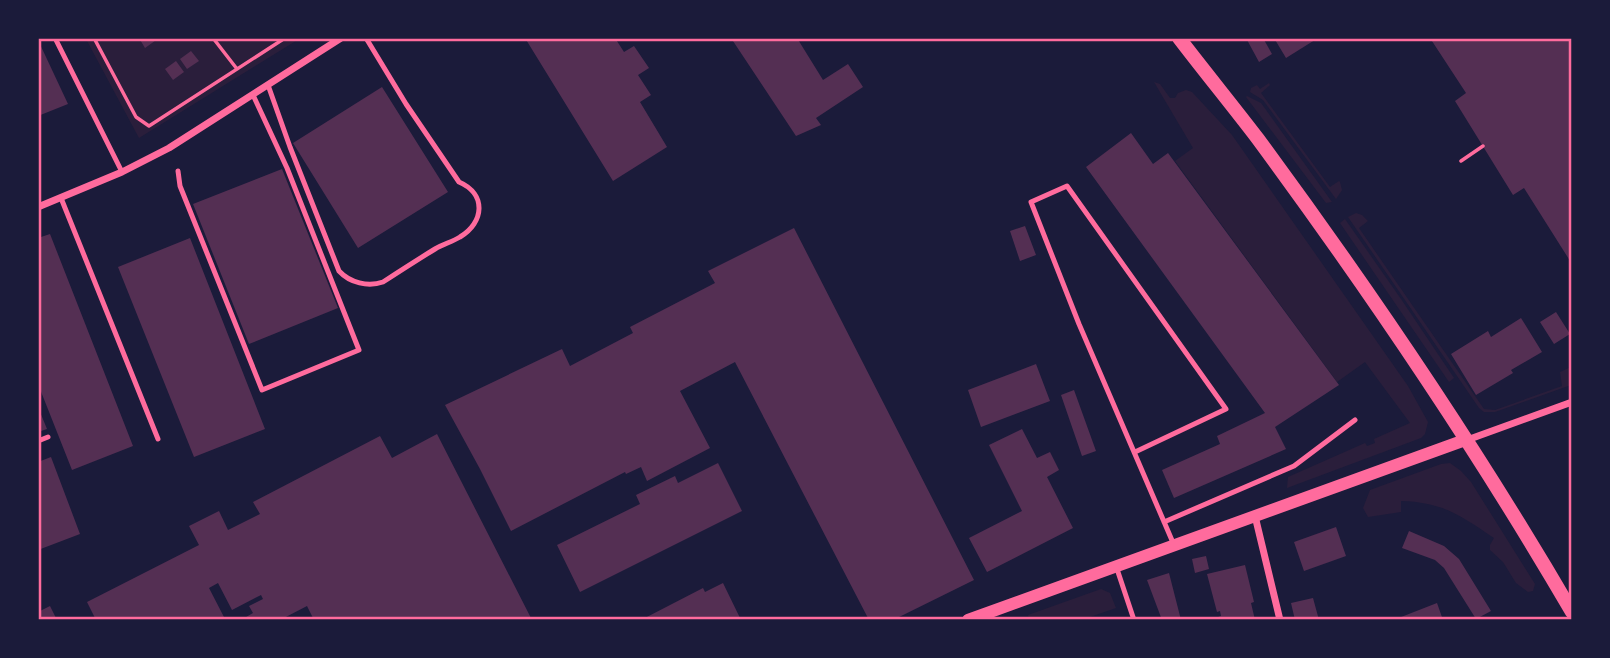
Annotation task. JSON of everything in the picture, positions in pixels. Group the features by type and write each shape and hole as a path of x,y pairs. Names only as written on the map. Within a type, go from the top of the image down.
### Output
{"main road":[{"path":"1179,38 1257,137 1408,352 1536,551 1567,593 1572,612"}],"street":[{"path":"38,207 122,172 169,148 341,38"},
{"path":"968,620 1572,402"},
{"path":"1255,515 1280,620"}],"lane":[{"path":"55,38 122,172"},
{"path":"268,85 339,271 345,278 363,284 383,282 441,245 466,233 478,216 479,203 474,191 459,182 366,38"},
{"path":"178,171 180,186 262,390 359,350 287,168 253,95"},
{"path":"1135,452 1226,409 1067,186 1031,202 1079,324 1174,545"},
{"path":"61,198 158,439"},
{"path":"1164,522 1294,466 1355,420"},
{"path":"38,441 48,438"},
{"path":"1116,566 1135,620"}],"path":[{"path":"94,38 136,117 149,126 285,38"},
{"path":"213,38 236,69"},
{"path":"1461,161 1483,146"}],"shaded area":[{"path":"86,39 299,39 139,138"},
{"path":"1154,82 1160,84 1170,98 1175,98 1178,93 1186,90 1192,92 1232,135 1408,386 1428,422 1421,438 1287,488 1288,477 1365,443 1367,446 1375,443 1374,439 1410,423 1365,362 1337,382 1175,161 1193,148"},
{"path":"1269,83 1261,93 1330,187 1340,182 1342,190 1336,199 1263,100 1250,92 1251,88 1257,85 1260,89"},
{"path":"1247,96 1261,103 1332,202 1326,203"},
{"path":"1356,213 1368,221 1359,228 1484,409 1495,410 1562,386 1560,372 1571,367 1571,385 1495,412 1484,412 1479,408 1348,217"},
{"path":"1345,219 1454,378 1449,382 1340,223"},
{"path":"1450,463 1471,482 1535,584 1533,591 1528,592 1516,583 1503,562 1490,550 1494,538 1440,507 1401,501 1401,512 1368,517 1363,508 1370,490"},
{"path":"1101,589 1110,593 1116,608 1084,619 1029,619 1028,615"}],"building":[{"path":"139,38 159,38 145,48"},
{"path":"525,38 615,38 624,52 634,46 649,68 638,75 651,95 640,102 667,147 613,181"},
{"path":"731,38 797,38 823,80 848,64 863,87 816,118 821,125 796,136"},
{"path":"1246,38 1263,38 1272,54 1259,62"},
{"path":"1274,38 1318,38 1286,58"},
{"path":"1430,38 1572,38 1572,264 1524,188 1513,195 1455,101 1466,93"},
{"path":"38,40 68,104 38,116"},
{"path":"191,51 199,61 187,69 180,59"},
{"path":"176,61 184,72 173,80 165,69"},
{"path":"382,87 448,192 358,248 293,143"},
{"path":"1131,133 1153,164 1168,153 1339,385 1275,427 1286,449 1174,498 1162,470 1220,444 1217,436 1265,413 1086,167"},
{"path":"282,169 338,308 249,344 193,204"},
{"path":"1025,226 1036,255 1020,261 1010,231"},
{"path":"794,228 974,580 893,620 869,620 735,362 680,391 710,448 647,481 641,467 626,474 625,472 511,531 445,405 562,349 570,366 633,333 630,327 715,283 708,271"},
{"path":"38,233 41,237 50,234 133,446 72,470 38,384"},
{"path":"190,238 265,429 194,457 118,267"},
{"path":"1556,312 1570,334 1554,344 1540,322"},
{"path":"1521,318 1542,352 1476,395 1451,354 1488,331 1491,337"},
{"path":"1036,364 1050,401 981,427 968,390"},
{"path":"1074,390 1096,451 1082,456 1061,395"},
{"path":"38,407 47,429 38,432"},
{"path":"1022,429 1037,458 1050,452 1059,470 1047,477 1073,528 987,572 969,538 1022,511 989,445"},
{"path":"437,434 532,620 314,620 307,606 280,620 241,620 253,613 249,606 263,599 261,595 232,610 218,583 209,588 225,619 223,620 96,620 87,602 199,545 189,526 219,511 228,530 260,514 253,502 380,436 392,458"},
{"path":"51,457 80,534 38,550 38,462"},
{"path":"718,463 742,511 580,592 557,545 640,504 636,495 675,476 678,483"},
{"path":"1336,527 1346,556 1304,571 1294,542"},
{"path":"1409,531 1444,546 1459,559 1491,611 1476,619 1444,568 1435,560 1402,548"},
{"path":"1206,556 1209,569 1195,573 1192,559"},
{"path":"1245,565 1254,602 1251,603 1255,620 1209,620 1221,616 1220,611 1217,612 1207,574"},
{"path":"1169,573 1181,620 1162,620 1147,580"},
{"path":"723,583 741,620 641,620 703,588 705,592"},
{"path":"1313,598 1319,620 1295,620 1291,603"},
{"path":"1437,603 1443,620 1396,620 1396,619"},
{"path":"50,606 56,618 38,620 38,612"}]}
